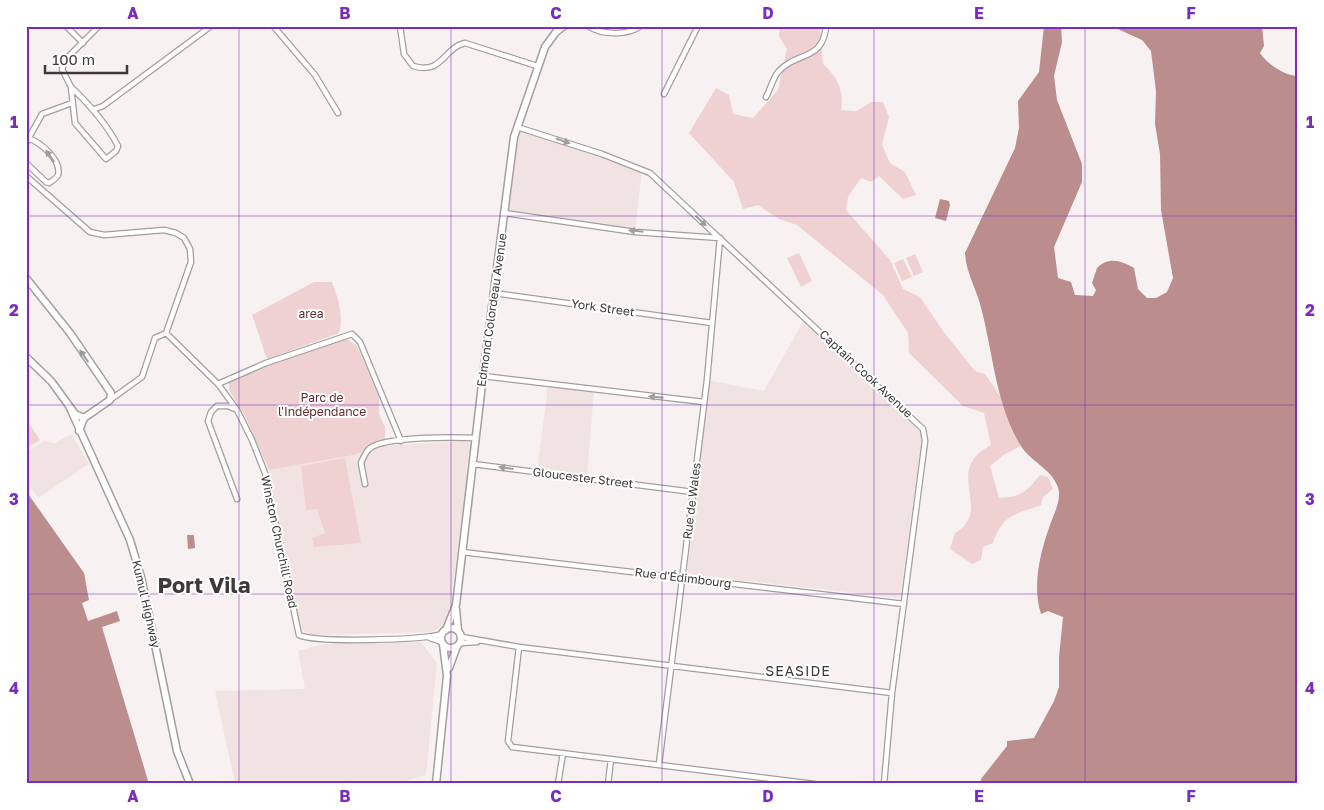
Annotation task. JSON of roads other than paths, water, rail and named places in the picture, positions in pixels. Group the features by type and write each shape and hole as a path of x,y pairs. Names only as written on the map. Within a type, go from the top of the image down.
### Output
{"street":[{"path":"66,26 83,43"},
{"path":"71,87 75,123 106,159 116,151 118,146 95,109 71,87 62,69 63,64 99,26"},
{"path":"95,109 103,106 211,26"},
{"path":"400,26 404,54 409,63 418,68 434,66 458,45 465,43 537,66"},
{"name":"Edmond Colordeau Avenue","path":"456,605 482,376 517,127 545,47 556,32 564,26"},
{"path":"588,26 600,31 620,32 632,31 641,26"},
{"path":"664,94 698,26"},
{"path":"766,97 778,72 815,52 825,40 826,26"},
{"path":"274,27 315,75 338,113"},
{"path":"26,163 46,182 49,183 57,176 58,172 52,157 39,141 27,141 42,114 72,103"},
{"name":"Captain Cook Avenue","path":"517,127 602,154 650,173 923,429 925,441 892,693 884,784"},
{"path":"26,176 90,232 104,235 164,230 176,233 184,238 190,249 191,262 166,333 155,338 143,375 137,383 121,391 84,418 79,431"},
{"path":"504,214 635,232 720,238"},
{"name":"Rue de Wales","path":"659,764 670,666 694,492 720,238"},
{"path":"26,278 70,333 108,388 111,398"},
{"name":"York Street","path":"494,293 712,323"},
{"name":"Winston Churchill Road","path":"166,333 218,384 237,410 265,473 299,635 307,639 429,638"},
{"path":"218,384 266,363 352,334 360,342 401,441"},
{"path":"26,357 51,381 75,414 84,418"},
{"path":"482,376 704,402"},
{"path":"108,388 121,391"},
{"path":"237,410 228,406 217,406 211,412 208,421 237,499"},
{"name":"Kumul Highway","path":"70,408 79,431 99,467 130,540 143,586 177,751 190,784"},
{"path":"365,484 361,463 369,448 401,441 434,437 476,438"},
{"name":"Gloucester Street","path":"473,464 694,492"},
{"name":"Rue d'Édimbourg","path":"462,552 904,604"},
{"path":"436,784 446,676 442,643 444,632 456,605"},
{"path":"446,676 459,639 456,605"},
{"path":"429,638 450,628 459,639 892,693"},
{"path":"429,638 452,648 459,639"},
{"path":"519,646 509,745 814,784"},
{"path":"558,784 563,753"},
{"path":"608,784 611,759"}],"district":[{"name":"Port Vila","path":"204,585"},
{"name":"SEASIDE","path":"798,671"}],"park label":[{"name":"area","path":"311,314"},
{"name":"Parc de l'Indépendance","path":"322,405"}]}
